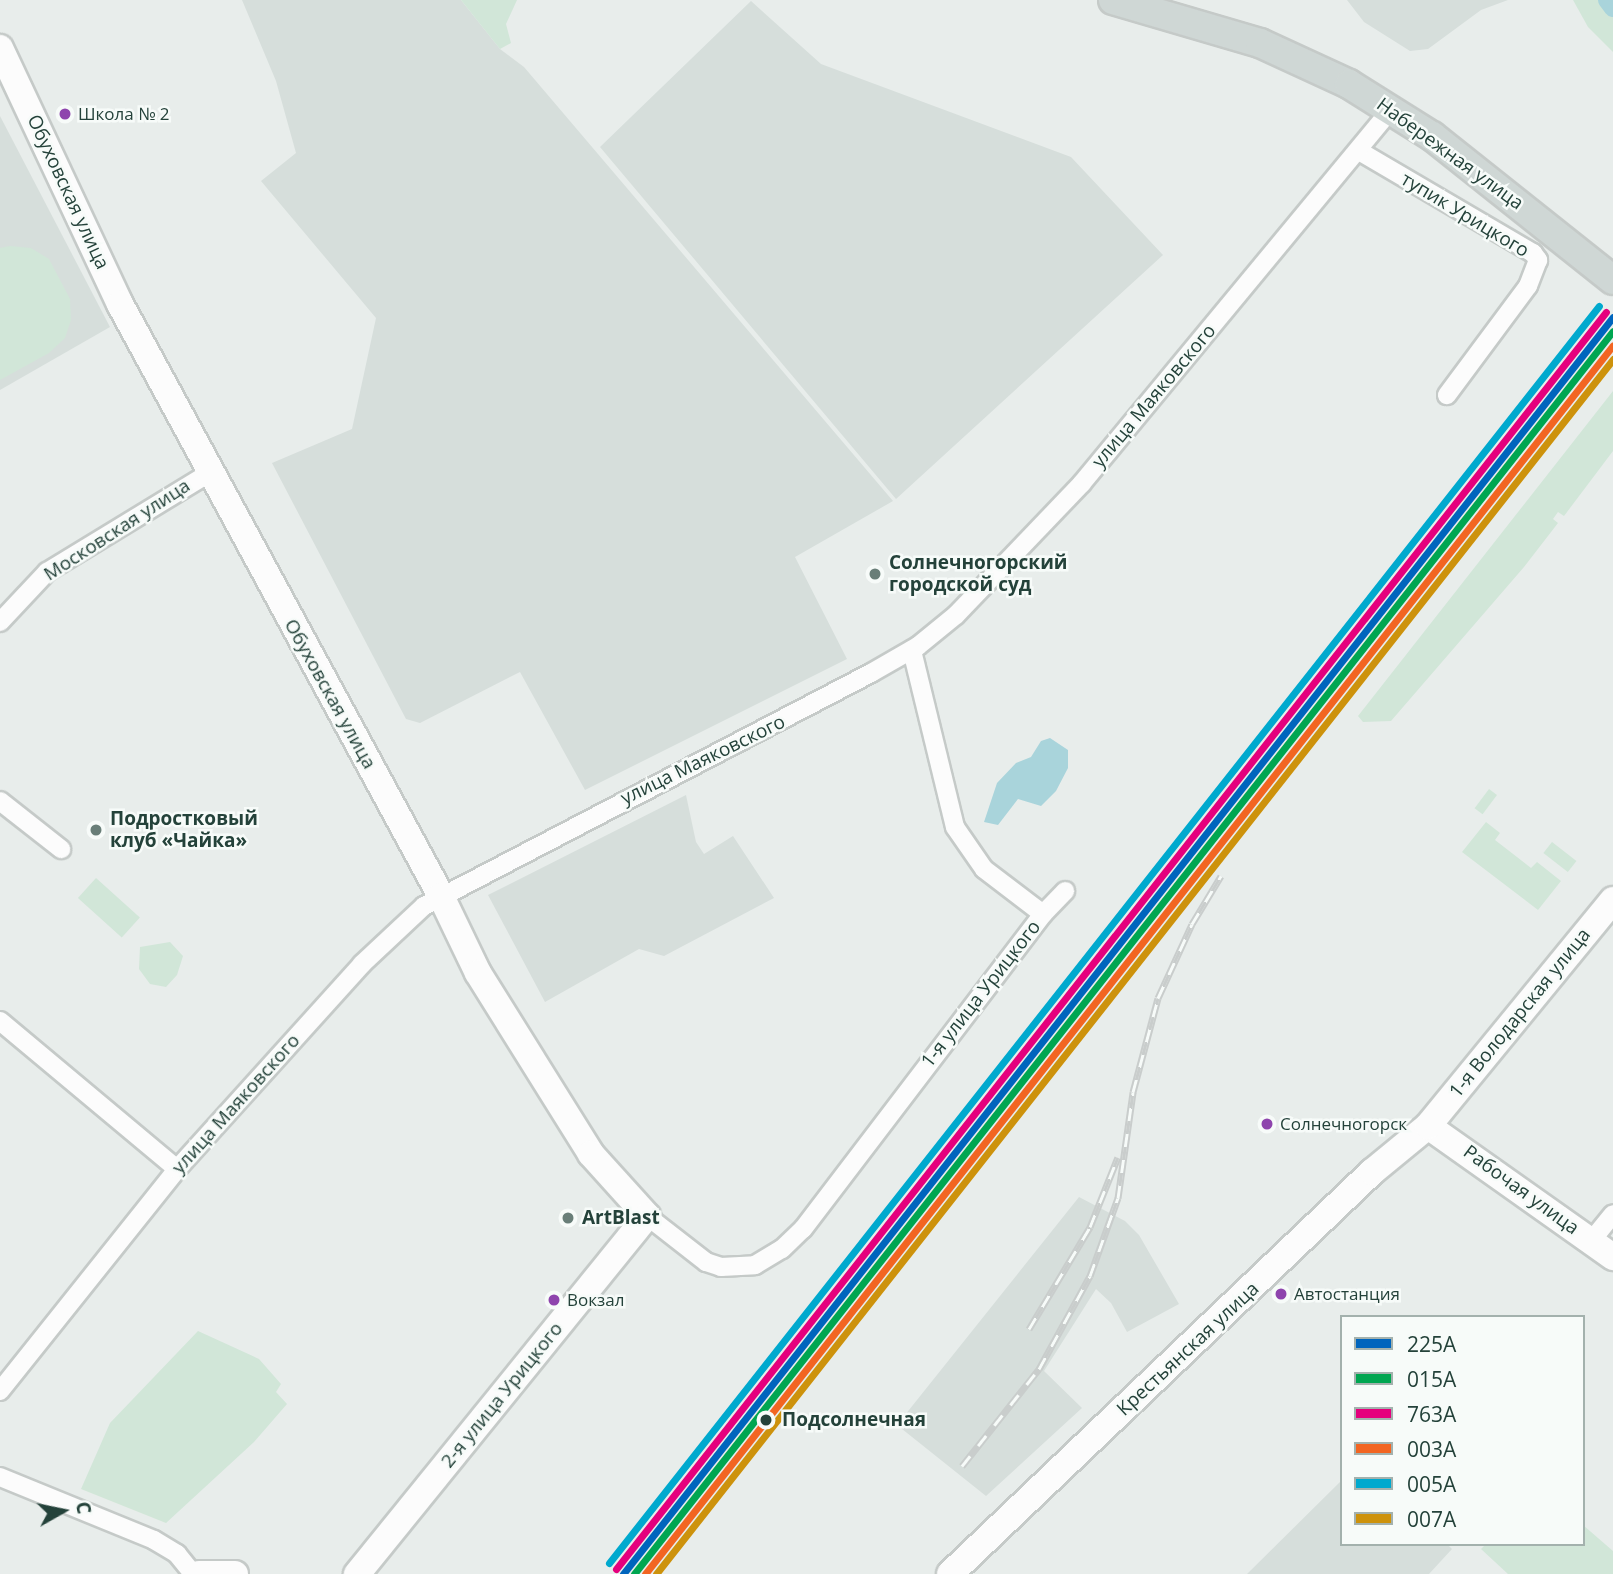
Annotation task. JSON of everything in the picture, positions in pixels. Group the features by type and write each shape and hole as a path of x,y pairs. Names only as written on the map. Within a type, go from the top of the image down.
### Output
{"main road":[{"name":"Набережная улица","path":"1129,2 1260,43 1391,109 1613,280"}],"street":[{"name":"Обуховская улица","path":"0,48 120,304 441,896 478,973 591,1154 647,1216 706,1262 744,1268"},
{"name":"улица Маяковского","path":"0,1391 177,1169 362,964 424,906 912,650 956,615 1042,530 1359,151 1391,109"},
{"name":"тупик Урицкого","path":"1359,151 1533,253 1538,260 1528,286 1447,395"},
{"name":"Московская улица","path":"0,622 47,572 209,472"},
{"name":"1-я улица Урицкого","path":"744,1268 782,1249 803,1229 1043,915 984,869 956,827 912,650"},
{"path":"0,802 61,849"},
{"path":"1043,915 1065,891"},
{"name":"1-я Володарская улица","path":"1428,1126 1613,900"},
{"path":"0,1021 177,1169"},
{"name":"Рабочая улица","path":"1428,1126 1613,1257"},
{"name":"Крестьянская улица","path":"950,1574 1371,1172 1428,1126"},
{"path":"1592,1240 1613,1214"},
{"name":"2-я улица Урицкого","path":"357,1574 647,1216"},
{"path":"0,1477 154,1539 177,1554 193,1574"},
{"path":"199,1574 235,1574"}],"shaded area":[{"path":"242,0 461,0 500,49 524,67 893,501 795,557 847,659 585,790 520,672 420,723 406,719 272,463 352,429 376,318 261,181 296,153 276,81"},
{"path":"1347,0 1508,0 1481,10 1428,49 1410,51 1364,22"},
{"path":"751,1 821,64 1071,157 1163,255 896,499 600,147"},
{"path":"0,116 110,327 0,390"},
{"path":"686,795 696,842 704,854 733,836 774,898 664,956 639,949 545,1002 488,895"},
{"path":"1079,1197 1125,1221 1139,1235 1179,1304 1127,1332 1111,1303 1096,1289 1044,1371 1082,1408 986,1496 897,1425"},
{"path":"1340,1482 1340,1546 1449,1546 1452,1549 1429,1574 1247,1574"}],"green space":[{"path":"461,0 517,0 506,24 511,43 500,49"},
{"path":"1573,0 1613,0 1613,52 1588,27"},
{"path":"0,248 31,248 49,259 70,299 71,320 65,338 49,353 0,380"},
{"path":"1613,391 1613,451 1564,516 1558,512 1553,519 1558,523 1524,567 1391,721 1363,722 1358,716"},
{"path":"1489,789 1497,795 1483,814 1475,808"},
{"path":"1486,822 1500,833 1495,840 1531,868 1537,862 1561,881 1538,910 1462,852"},
{"path":"1552,842 1576,861 1568,872 1543,853"},
{"path":"96,878 140,917 122,938 78,898"},
{"path":"170,942 183,956 177,975 166,987 150,984 139,969 140,947"},
{"path":"198,1331 259,1359 281,1384 276,1392 287,1404 254,1442 166,1523 81,1489 110,1423"},
{"path":"1585,1527 1613,1551 1613,1574 1508,1574 1481,1549 1484,1546 1585,1546"}],"water":[{"path":"1050,738 1068,750 1068,768 1056,791 1041,806 1018,799 998,825 984,822 997,783 1016,763 1031,757 1041,741"}],"waterway":[{"path":"1607,0 1613,8"}],"railway":[{"path":"962,1466 1039,1369 1090,1276 1118,1198 1133,1092 1158,998 1192,924 1221,876"},
{"path":"1029,1329 1090,1227 1118,1157"}],"transit line":[{"name":"005А","path":"609,1563 1599,306"},
{"name":"763А","path":"616,1569 1606,312"},
{"name":"225А","path":"623,1574 1613,317"},
{"name":"015А","path":"634,1574 1613,331"},
{"name":"003А","path":"645,1574 1613,345"},
{"name":"007А","path":"656,1574 1613,359"}],"place":[{"name":"Школа № 2","path":"65,114"},
{"name":"Солнечногорский городской суд","path":"875,574"},
{"name":"Подростковый клуб «Чайка»","path":"96,830"},
{"name":"Солнечногорск","path":"1267,1124"},
{"name":"ArtBlast","path":"568,1218"},
{"name":"Автостанция","path":"1281,1294"},
{"name":"Вокзал","path":"554,1300"},
{"name":"Подсолнечная","path":"766,1420"}]}
